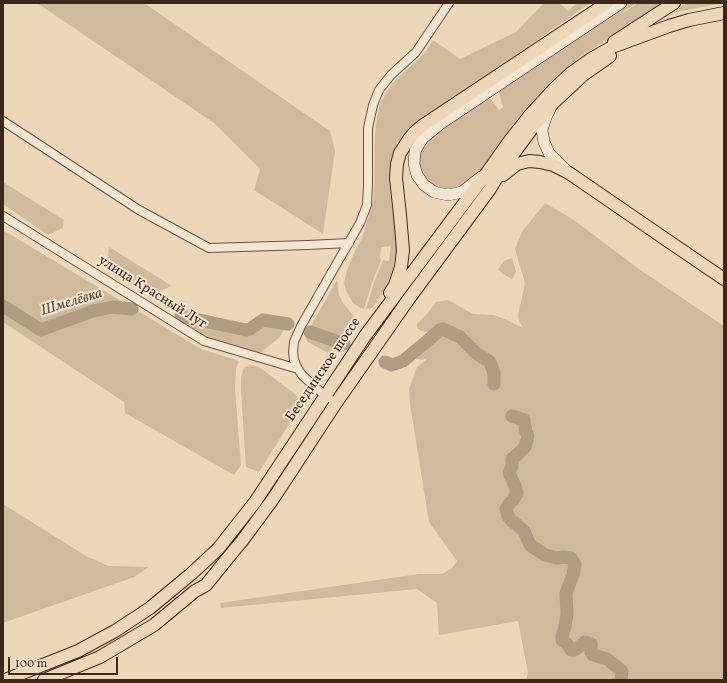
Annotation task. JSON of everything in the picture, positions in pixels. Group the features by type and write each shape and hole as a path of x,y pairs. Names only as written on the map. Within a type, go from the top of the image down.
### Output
{"main road":[{"path":"368,330 395,285 401,267 403,250 396,178 397,164 400,153 405,144 422,126 607,3"},
{"path":"591,59 617,40 674,3"},
{"name":"Бесединское шоссе","path":"5,680 78,651 116,631 150,608 192,574 218,548 255,502 368,330 530,115 570,74 591,59 612,47 669,26 689,20 724,13"},
{"name":"Бесединское шоссе","path":"44,680 100,657 154,625 195,591 206,585 242,541 273,499 336,403 408,300 490,189 502,169 537,122 554,102 583,75 638,38"},
{"path":"490,189 506,172 517,164 529,161 553,165 570,173 724,279"}],"street":[{"path":"336,403 306,379 298,369 294,360 294,342 301,326 360,223 367,206 368,128 373,105 379,90 391,75 416,52 449,3"},
{"path":"490,170 462,192 448,195 434,192 424,185 416,175 414,164 415,151 423,138 440,124 621,3"},
{"path":"554,102 546,117 542,130 544,142 549,153 570,173"},
{"path":"3,121 139,210 210,248 349,243"},
{"name":"улица Красный Луг","path":"3,216 204,341 298,369"}],"shaded area":[{"path":"37,3 144,3 330,131 335,151 323,234 254,190 260,169 214,123"},
{"path":"544,3 559,3 568,11 577,3 590,3 422,118 413,125 399,141 394,151 389,172 390,193 396,235 396,253 393,268 381,296 372,308 366,309 383,260 389,261 391,246 381,247 381,260 364,309 362,309 353,303 346,291 344,283 347,270 362,238 374,199 375,136 377,117 381,102 392,84 425,53 433,40 460,59 516,32"},
{"path":"627,3 636,3 623,13 638,3 664,3 581,56 552,80 525,109 479,172 467,184 455,190 435,188 420,175 417,153 422,142 484,97 490,98 499,110 503,107 498,88"},
{"path":"688,3 724,3 671,13"},
{"path":"3,182 64,220 63,228 48,235 3,204"},
{"path":"545,203 574,220 639,269 724,326 724,680 526,680 528,673 518,621 439,635 437,603 417,589 221,608 220,603 419,574 442,574 452,568 457,561 429,522 410,404 409,389 417,367 428,358 422,360 415,357 432,340 431,334 421,331 417,328 417,324 436,302 448,300 473,314 494,315 523,328 519,321 518,315 525,283 515,249 522,232"},
{"path":"3,230 201,349 239,361 236,369 235,389 241,465 234,475 125,413 124,402 3,322"},
{"path":"109,247 172,286 159,291 141,290 107,266"},
{"path":"512,258 516,272 512,279 498,269 504,261"},
{"path":"337,280 339,295 343,303 359,323 323,373 320,371 320,368 328,353 308,342 306,339 308,331"},
{"path":"192,320 248,332 261,323 284,329 280,337 259,354 207,339 192,331"},
{"path":"250,365 259,367 295,394 298,399 298,410 259,472 246,467 241,378 245,367"},
{"path":"3,504 86,556 109,566 149,567 134,577 3,623"}],"waterway":[{"name":"Шмелёвка","path":"3,306 41,330 93,311 113,307 132,309"},
{"name":"Шмелёвка","path":"181,316 246,330 263,320 288,324"},
{"name":"Шмелёвка","path":"385,362 392,365 403,361 443,329 460,337 476,353 490,362 494,373 494,384"},
{"name":"Шмелёвка","path":"310,332 344,344"},
{"name":"Шмелёвка","path":"512,416 524,420 528,436 525,447 512,459 512,466 509,473 517,493 506,509 508,516 524,531 530,545 545,555 557,558 571,558 575,564 573,575 566,593 567,614 562,640 571,650 575,650 585,642 591,644 591,652 593,655 607,659 622,671 621,680"}]}
